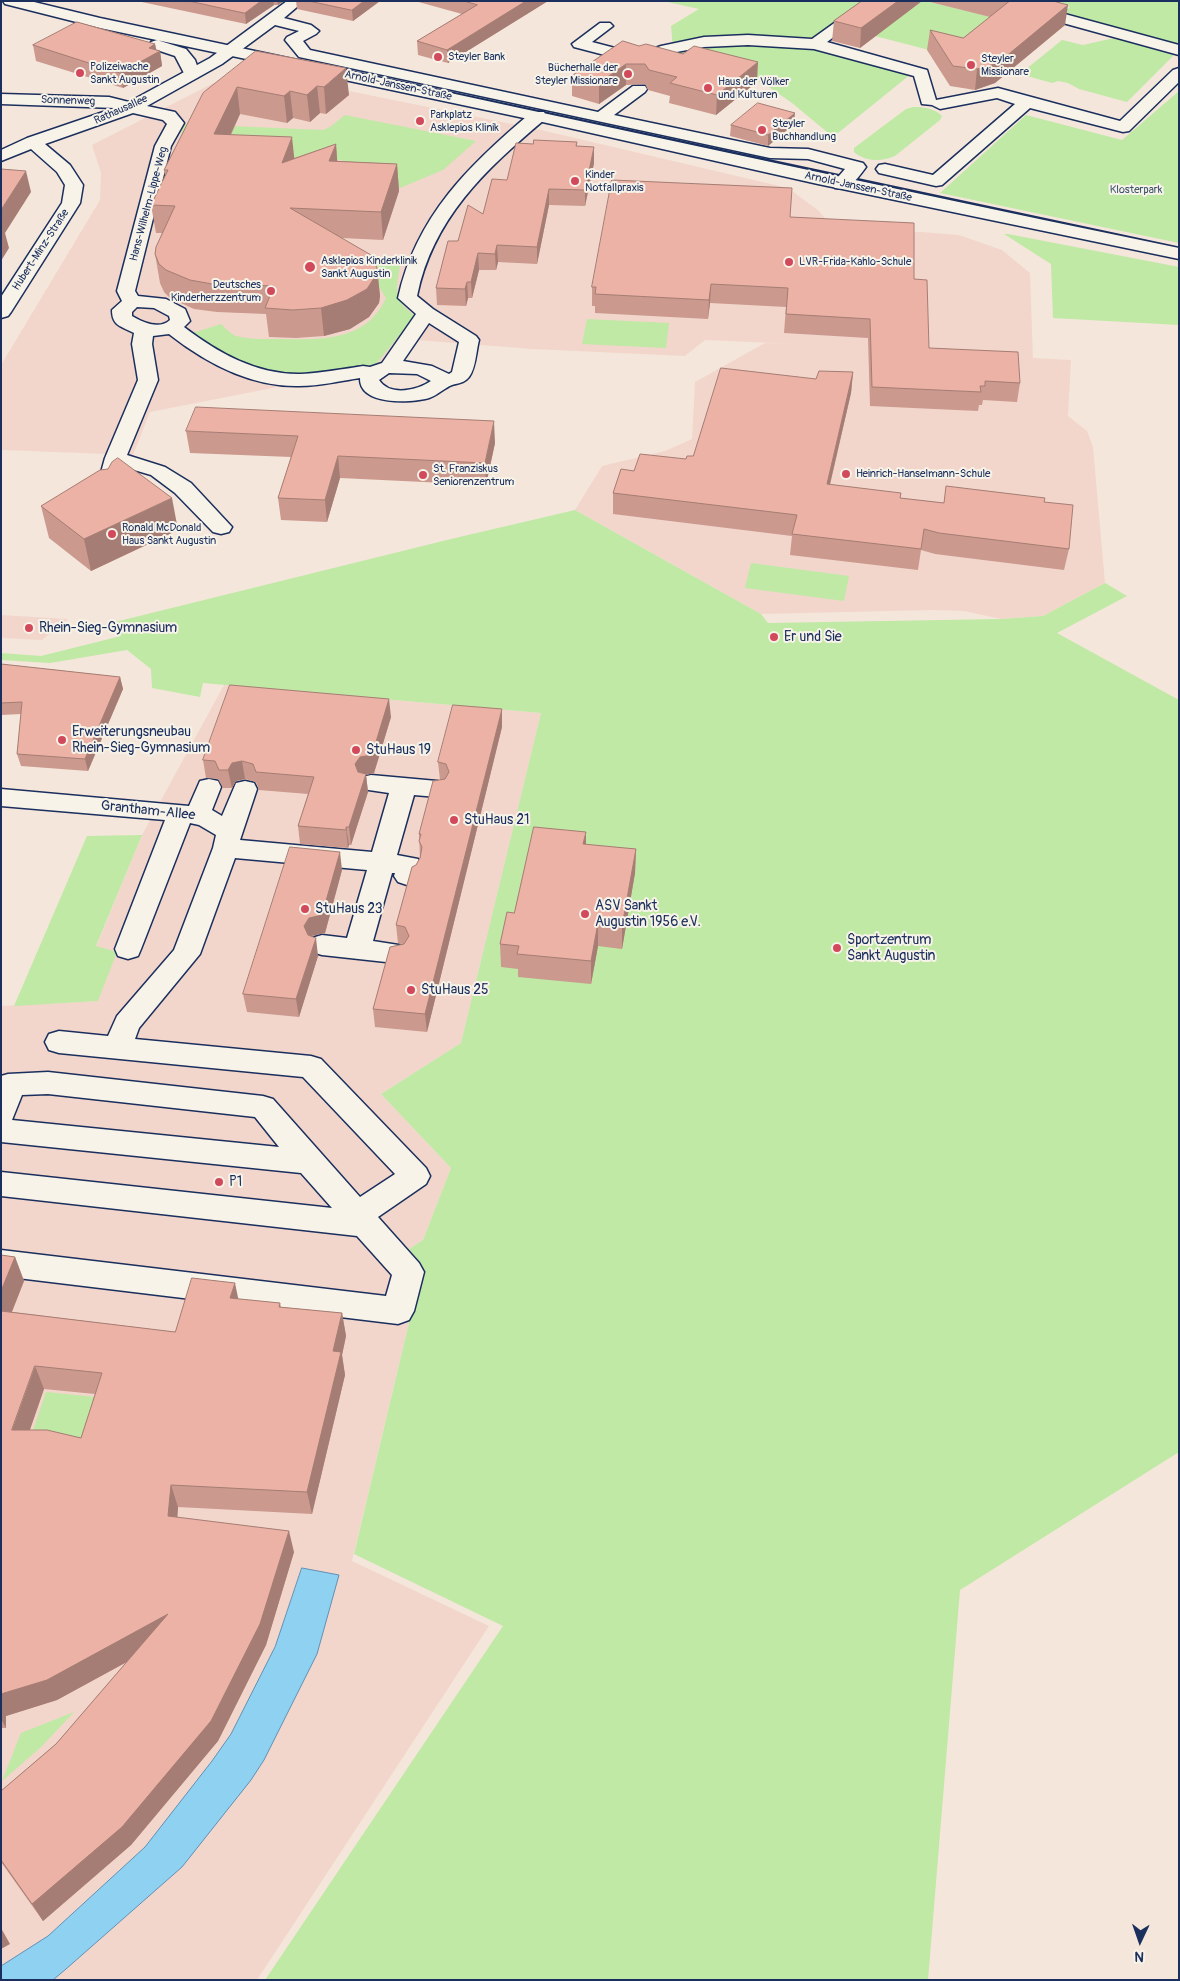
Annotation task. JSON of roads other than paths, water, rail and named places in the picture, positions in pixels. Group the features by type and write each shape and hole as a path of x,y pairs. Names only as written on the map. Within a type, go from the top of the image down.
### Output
{"main road":[{"name":"Arnold-Janssen-Straße","path":"10,1 100,24 538,116 841,184 1179,254"},
{"path":"229,51 297,1"},
{"path":"815,44 875,1"},
{"path":"998,1 1179,50"},
{"path":"272,19 311,31 293,40 305,54 770,153 808,154 857,167 841,184"},
{"name":"Arnold-Janssen-Straße","path":"100,24 120,35 179,50 187,58 192,74"},
{"path":"605,26 580,44 639,59 667,49 704,42 748,40 815,44 921,73 934,102 998,93 1123,127 1179,73"},
{"name":"Rathausallee","path":"1,149 32,142 114,115 216,61 229,51"},
{"path":"600,118 639,89"},
{"name":"Sonnenweg","path":"1,99 109,102 134,106"},
{"path":"885,169 936,181 1027,102"},
{"name":"Hans-Wilhelm-Lippe-Weg","path":"134,106 169,116 176,123 163,146 139,236 126,291 132,302 122,310 122,319 144,331"},
{"path":"426,313 381,370 369,380 376,390 398,395 425,392 445,381 456,379 461,374 469,340 426,313 407,298 409,276 430,234 465,186 514,136 538,116"},
{"name":"Rathausallee","path":"1,156 32,142"},
{"name":"Hubert-Minz-Straße","path":"1,312 71,203 74,185 64,169 32,142"},
{"path":"106,494 115,458 148,380 142,344 144,331 173,328 180,321 178,313 158,303 132,302"},
{"path":"173,328 192,343 228,364 251,373 291,380 414,367 425,369 445,381"},
{"path":"115,458 158,471 183,488 221,527"},
{"path":"371,783 437,789"},
{"path":"357,949 404,786"},
{"path":"128,949 189,815 209,787"},
{"path":"118,1047 127,1023 153,995 186,954 245,789"},
{"name":"Grantham-Allee","path":"1,797 206,817 227,840"},
{"path":"227,840 382,863 410,865"},
{"path":"322,945 395,953"},
{"path":"1,1184 361,1219 416,1176 311,1067 59,1042"},
{"path":"1,1113 8,1096 5,1083 48,1083 263,1107 309,1162 408,1272 398,1311 1,1263"},
{"path":"1,1130 309,1162"}],"water":[{"path":"302,1568 339,1575 317,1654 264,1760 251,1780 182,1867 53,1980 1,1980 1,1966 48,1936 145,1847 212,1761 231,1734 275,1647"}],"place":[{"name":"Steyler Bank","path":"438,57"},
{"name":"Steyler Missionare","path":"971,65"},
{"name":"Polizeiwache Sankt Augustin","path":"80,73"},
{"name":"Bücherhalle der Steyler Missionare","path":"628,74"},
{"name":"Haus der Völker und Kulturen","path":"708,88"},
{"name":"Parkplatz Asklepios Klinik","path":"420,121"},
{"name":"Steyler Buchhandlung","path":"762,130"},
{"name":"Kinder Notfallpraxis","path":"575,181"},
{"name":"LVR-Frida-Kahlo-Schule","path":"789,262"},
{"name":"Asklepios Kinderklinik Sankt Augustin","path":"310,267"},
{"name":"Deutsches Kinderherzzentrum","path":"271,291"},
{"name":"Heinrich-Hanselmann-Schule","path":"846,474"},
{"name":"St. Franziskus Seniorenzentrum","path":"423,475"},
{"name":"Ronald McDonald Haus Sankt Augustin","path":"112,534"},
{"name":"Rhein-Sieg-Gymnasium","path":"29,628"},
{"name":"Er und Sie","path":"774,637"},
{"name":"Erweiterungsneubau Rhein-Sieg-Gymnasium","path":"62,740"},
{"name":"StuHaus 19","path":"356,750"},
{"name":"StuHaus 21","path":"454,820"},
{"name":"StuHaus 23","path":"305,909"},
{"name":"ASV Sankt Augustin 1956 e.V.","path":"585,914"},
{"name":"Sportzentrum Sankt Augustin","path":"837,948"},
{"name":"StuHaus 25","path":"411,990"},
{"name":"P1","path":"219,1182"}],"park label":[{"name":"Klosterpark","path":"1136,190"}]}
